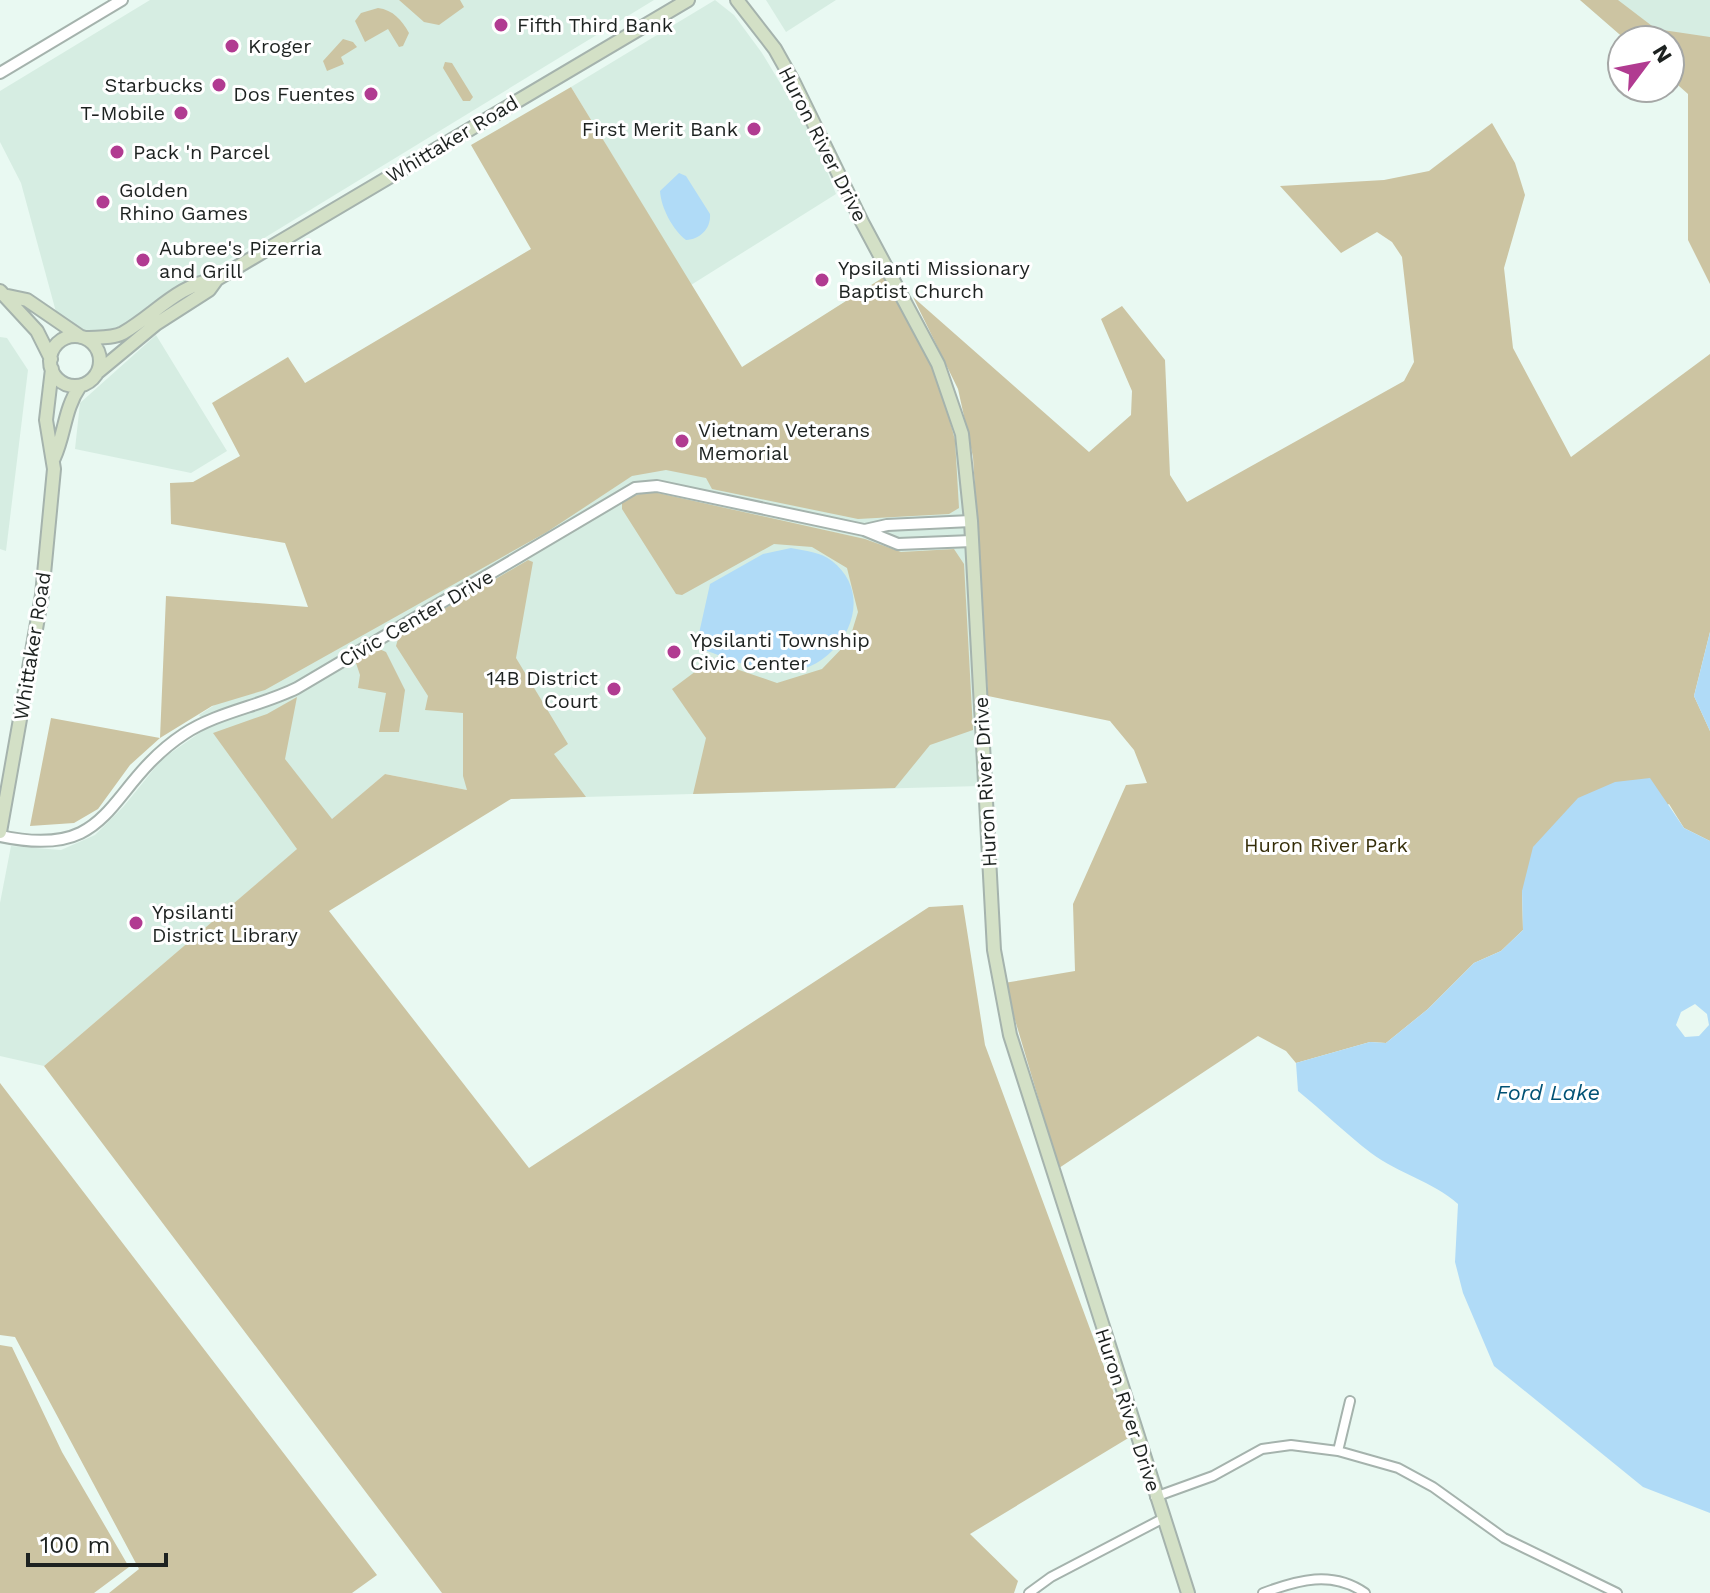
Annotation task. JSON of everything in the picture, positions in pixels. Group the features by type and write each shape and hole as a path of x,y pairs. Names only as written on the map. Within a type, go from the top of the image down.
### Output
{"main road":[{"name":"Whittaker Road","path":"83,338 123,333 183,290 217,279 688,0"},
{"name":"Huron River Drive","path":"737,0 775,49 792,79 856,211 938,364 962,434 971,521 993,922 1000,993 1040,1133 1188,1593"},
{"name":"Whittaker Road","path":"98,372 156,324 209,290 217,279"},
{"path":"4,293 27,300 96,348 100,359 98,372 92,381 80,386 66,384 51,364 37,331 4,293"},
{"path":"51,364 62,340 83,338"},
{"name":"Whittaker Road","path":"0,834 42,595 54,458 46,420 51,364"},
{"name":"Whittaker Road","path":"54,458 62,440 69,402 80,386"}],"street":[{"path":"0,73 122,0"},
{"name":"Civic Center Drive","path":"0,834 44,843 70,840 104,817 144,766 186,733 210,720 265,704 297,688 635,488 657,486 864,530 898,544 972,541"},
{"name":"Civic Center Drive","path":"864,530 887,525 971,521"},
{"path":"1338,1451 1350,1401"},
{"path":"1155,1497 1191,1485 1262,1449 1291,1445 1338,1451 1398,1468 1433,1487 1504,1538 1617,1593"},
{"path":"1029,1593 1051,1577 1162,1519"},
{"path":"1263,1593 1329,1578 1365,1593"}],"shaded area":[{"path":"150,0 654,0 133,318 117,332 93,334 65,324 56,312 21,183 0,142 0,91"},
{"path":"715,0 734,15 762,53 814,139 836,194 691,285 571,87"},
{"path":"766,0 836,0 786,32"},
{"path":"1580,0 1710,0 1710,41 1686,63 1686,24 1608,24"},
{"path":"887,275 920,335 954,422 959,449 974,681 973,723 980,786 512,799 385,774 44,1066 0,1056 0,903 11,846 61,850 95,835 124,806 162,759 208,727 199,715"},
{"path":"156,335 227,451 191,473 75,449 80,403"},
{"path":"0,337 7,338 28,370 6,551 0,549"}],"green space":[{"path":"399,0 460,0 464,7 439,25 424,22"},
{"path":"1580,0 1618,0 1649,24 1608,24"},
{"path":"378,8 393,13 406,28 409,33 403,46 399,47 388,29 365,42 355,21 361,13"},
{"path":"1686,33 1710,37 1710,284 1688,240"},
{"path":"343,39 357,47 341,57 344,64 327,71 323,61"},
{"path":"445,62 452,63 473,97 470,101 463,101 443,68"},
{"path":"571,87 742,367 887,275 935,366 955,440 959,508 949,514 858,519 712,489 706,478 666,470 632,476 547,532 265,690 212,706 160,738 166,596 308,607 285,543 171,524 170,483 193,482 240,456 212,403 288,357 305,383 531,249 471,145"},
{"name":"Huron River Park","path":"1492,123 1515,163 1525,195 1504,268 1513,348 1571,457 1710,354 1710,632 1694,696 1710,731 1710,841 1684,828 1669,804 1522,891 1523,930 1501,951 1474,963 1428,1009 1386,1043 1370,1042 1296,1063 1286,1051 1258,1036 1059,1168 1004,983 1075,971 1073,904 1126,785 1147,783 1134,750 1110,721 988,696 973,457 958,389 913,297 1089,452 1131,415 1132,391 1101,319 1122,306 1165,360 1170,475 1187,502 1404,381 1414,362 1402,257 1392,242 1377,232 1341,253 1280,186 1384,180 1429,171"},
{"path":"649,491 865,539 901,552 954,549 964,564 973,730 930,745 895,788 693,794 706,738 672,689 700,668 701,657 777,683 822,669 849,641 858,612 847,568 812,547 774,544 682,595 676,594 622,509 622,500"},
{"path":"528,560 533,562 516,658 568,744 554,754 586,797 511,799 329,911 529,1168 929,907 963,905 985,1045 1130,1437 970,1534 1018,1581 1014,1593 442,1593 44,1066 297,849 213,733 267,714 297,697 285,759 332,819 385,774 467,790 463,776 463,713 425,710 428,696 396,646 399,635"},
{"path":"375,647 386,652 405,690 399,732 379,732 386,693 358,688 360,675 355,660"},
{"path":"51,718 160,738 130,765 98,809 74,823 30,826"},
{"path":"0,1083 377,1575 352,1593 109,1593 139,1569 15,1337 0,1335"},
{"path":"0,1345 12,1347 62,1452 129,1567 94,1593 0,1593"}],"water":[{"path":"679,173 686,176 710,214 704,232 686,240 668,218 660,191"},
{"path":"791,548 828,558 847,577 853,596 852,615 846,633 834,649 818,662 799,670 779,672 748,666 696,647 710,584 763,554"},
{"path":"1710,632 1710,731 1694,696"},
{"name":"Ford Lake","path":"1650,778 1684,828 1710,841 1710,1513 1643,1487 1494,1366 1463,1293 1455,1262 1458,1204 1371,1153 1298,1091 1296,1063 1370,1042 1386,1043 1428,1009 1474,963 1501,951 1523,930 1522,891 1533,847 1578,798 1615,782","holes":["1695,1004 1707,1014 1709,1025 1699,1036 1685,1037 1676,1025 1681,1012"]}],"place":[{"name":"Fifth Third Bank","path":"501,25"},
{"name":"Kroger","path":"232,46"},
{"name":"Starbucks","path":"219,85"},
{"name":"Dos Fuentes","path":"371,94"},
{"name":"T-Mobile","path":"181,113"},
{"name":"First Merit Bank","path":"754,129"},
{"name":"Pack 'n Parcel","path":"117,152"},
{"name":"Golden Rhino Games","path":"103,202"},
{"name":"Aubree's Pizerria and Grill","path":"143,260"},
{"name":"Ypsilanti Missionary Baptist Church","path":"822,280"},
{"name":"Vietnam Veterans Memorial","path":"682,441"},
{"name":"Ypsilanti Township Civic Center","path":"674,652"},
{"name":"14B District Court","path":"614,689"},
{"name":"Ypsilanti District Library","path":"136,923"}]}
